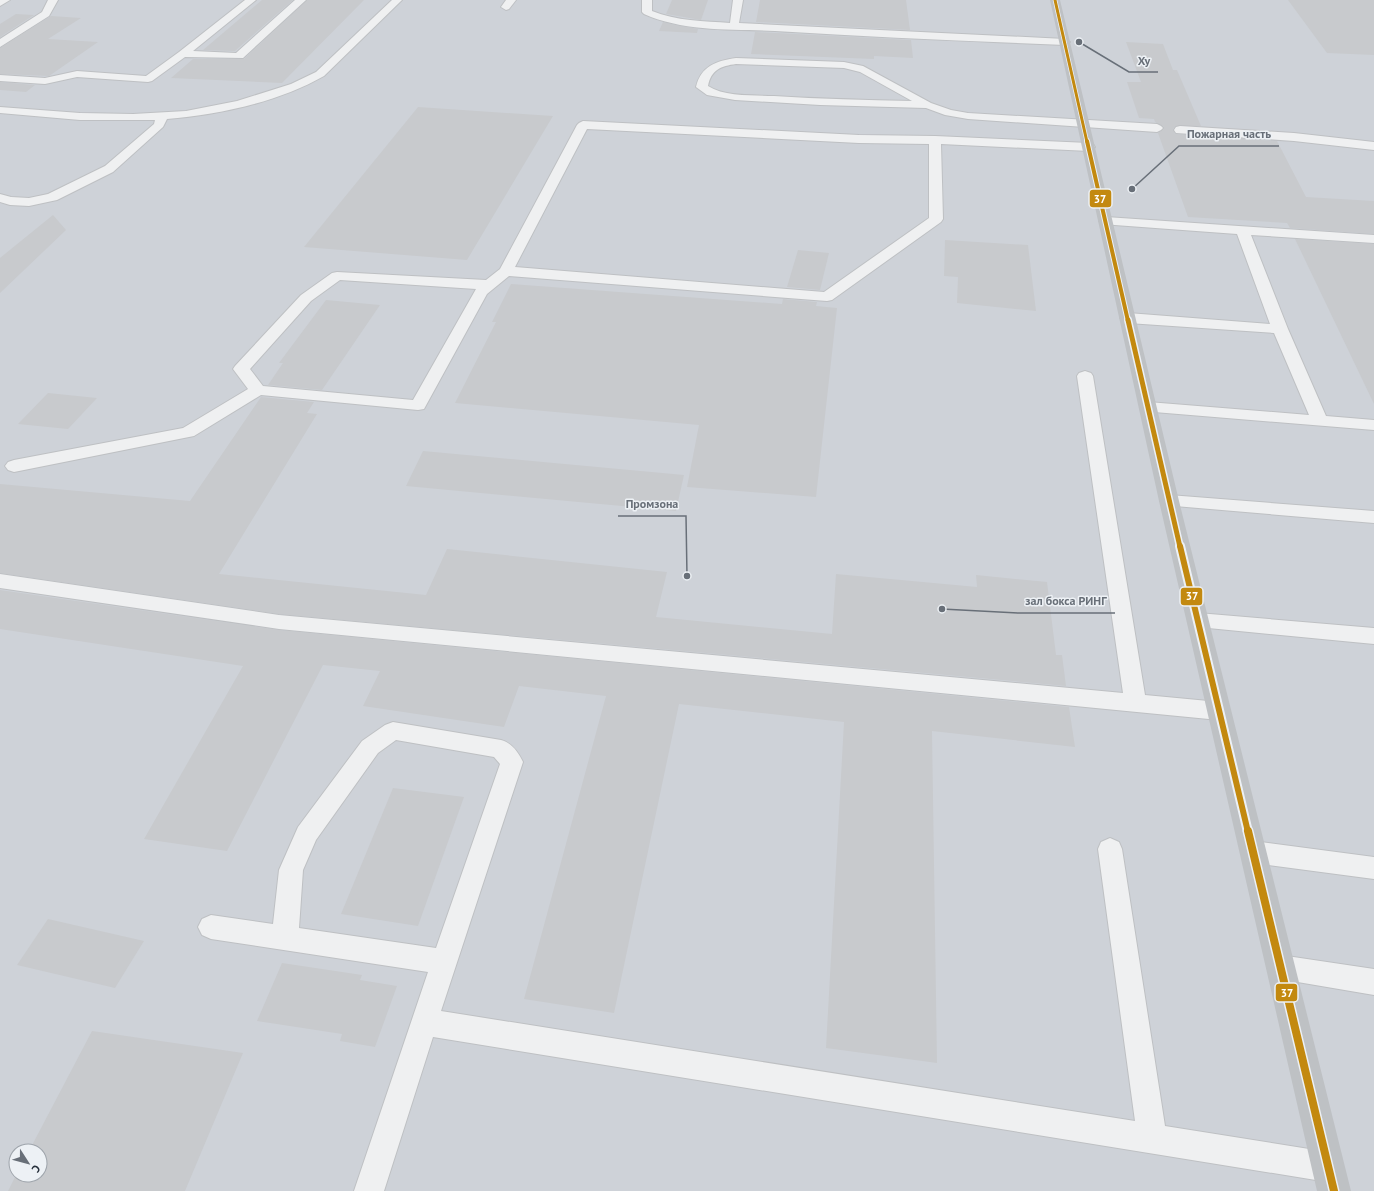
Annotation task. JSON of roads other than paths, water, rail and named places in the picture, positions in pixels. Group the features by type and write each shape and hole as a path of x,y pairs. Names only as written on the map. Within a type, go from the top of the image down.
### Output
{"main road":[{"path":"1055,0 1169,501 1331,1179"}],"street":[{"path":"0,3 5,0"}],"lane":[{"path":"0,44 46,14 54,0"},
{"path":"0,78 45,81 78,74 148,79 183,54 251,0"},
{"path":"183,54 239,56 301,0"},
{"path":"0,110 80,117 116,118 191,114 243,103 307,82 320,74 397,0"},
{"path":"647,0 647,12 654,16 685,22 823,31 1065,42"},
{"path":"734,26 738,0"},
{"path":"927,105 820,102 734,97 712,93 702,87 703,77 713,67 720,63 736,61 844,65 863,69 927,105 949,113 968,116 1157,128"},
{"path":"0,198 10,201 29,202 52,197 109,169 159,125 162,116"},
{"path":"14,466 188,432 258,390 418,405 481,292 506,271 583,125 859,139 935,140 1089,147"},
{"path":"1180,130 1294,137 1374,146"},
{"path":"506,271 827,297 936,220 935,140"},
{"path":"1106,221 1374,239"},
{"path":"1242,230 1280,329 1320,421"},
{"path":"258,390 241,369 306,298 337,276 490,285"},
{"path":"1128,318 1280,329"},
{"path":"1085,376 1135,703"},
{"path":"1148,407 1374,426"},
{"path":"1169,501 1374,516"},
{"path":"0,580 279,622 1219,711"},
{"path":"1198,620 1374,636"},
{"path":"285,938 291,870 307,834 370,747 393,731 500,749 512,762 444,962 369,1191"},
{"path":"1110,849 1152,1138"},
{"path":"1253,852 1374,868"},
{"path":"211,927 444,962"},
{"path":"1280,967 1374,982"},
{"path":"424,1022 1152,1138 1331,1179"}],"place":[{"name":"Xy","path":"1079,42"},
{"name":"Пожарная часть","path":"1132,189"},
{"name":"Промзона","path":"687,576"},
{"name":"зал бокса РИНГ","path":"942,609"}]}
